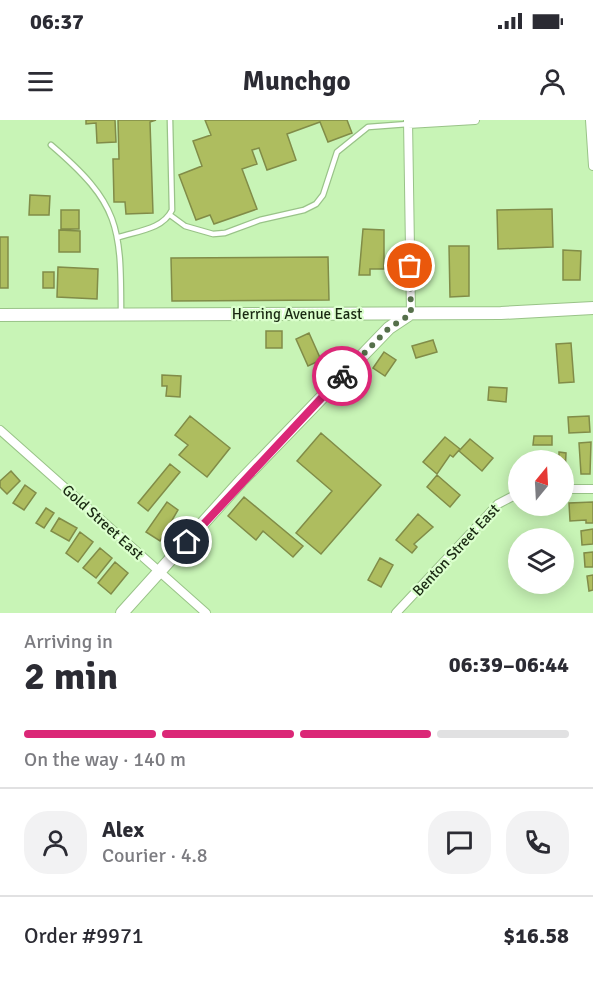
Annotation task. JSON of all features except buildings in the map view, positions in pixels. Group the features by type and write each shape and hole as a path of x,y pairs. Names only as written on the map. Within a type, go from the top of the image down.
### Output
{"main road":[{"name":"Herring Avenue East","path":"0,315 501,313 593,308"},
{"path":"122,613 242,481 389,328 411,314"}],"street":[{"path":"411,314 408,122 475,120"},
{"path":"590,120 593,166"},
{"name":"Gold Street East","path":"0,430 206,613"},
{"path":"574,489 593,489"},
{"name":"Benton Street East","path":"396,613 498,504 508,499"}],"lane":[{"path":"119,237 161,223 170,215 172,210 169,169 172,146 170,120"},
{"path":"170,215 185,226 213,234 225,233 260,220 304,210 316,204 323,195 337,152 368,127 408,122"},
{"path":"51,145 93,184 107,204 119,237 121,314"}],"way so far":[{"path":"342,376 389,328 411,314 410,266"}],"route":[{"path":"187,542 342,376"}]}
